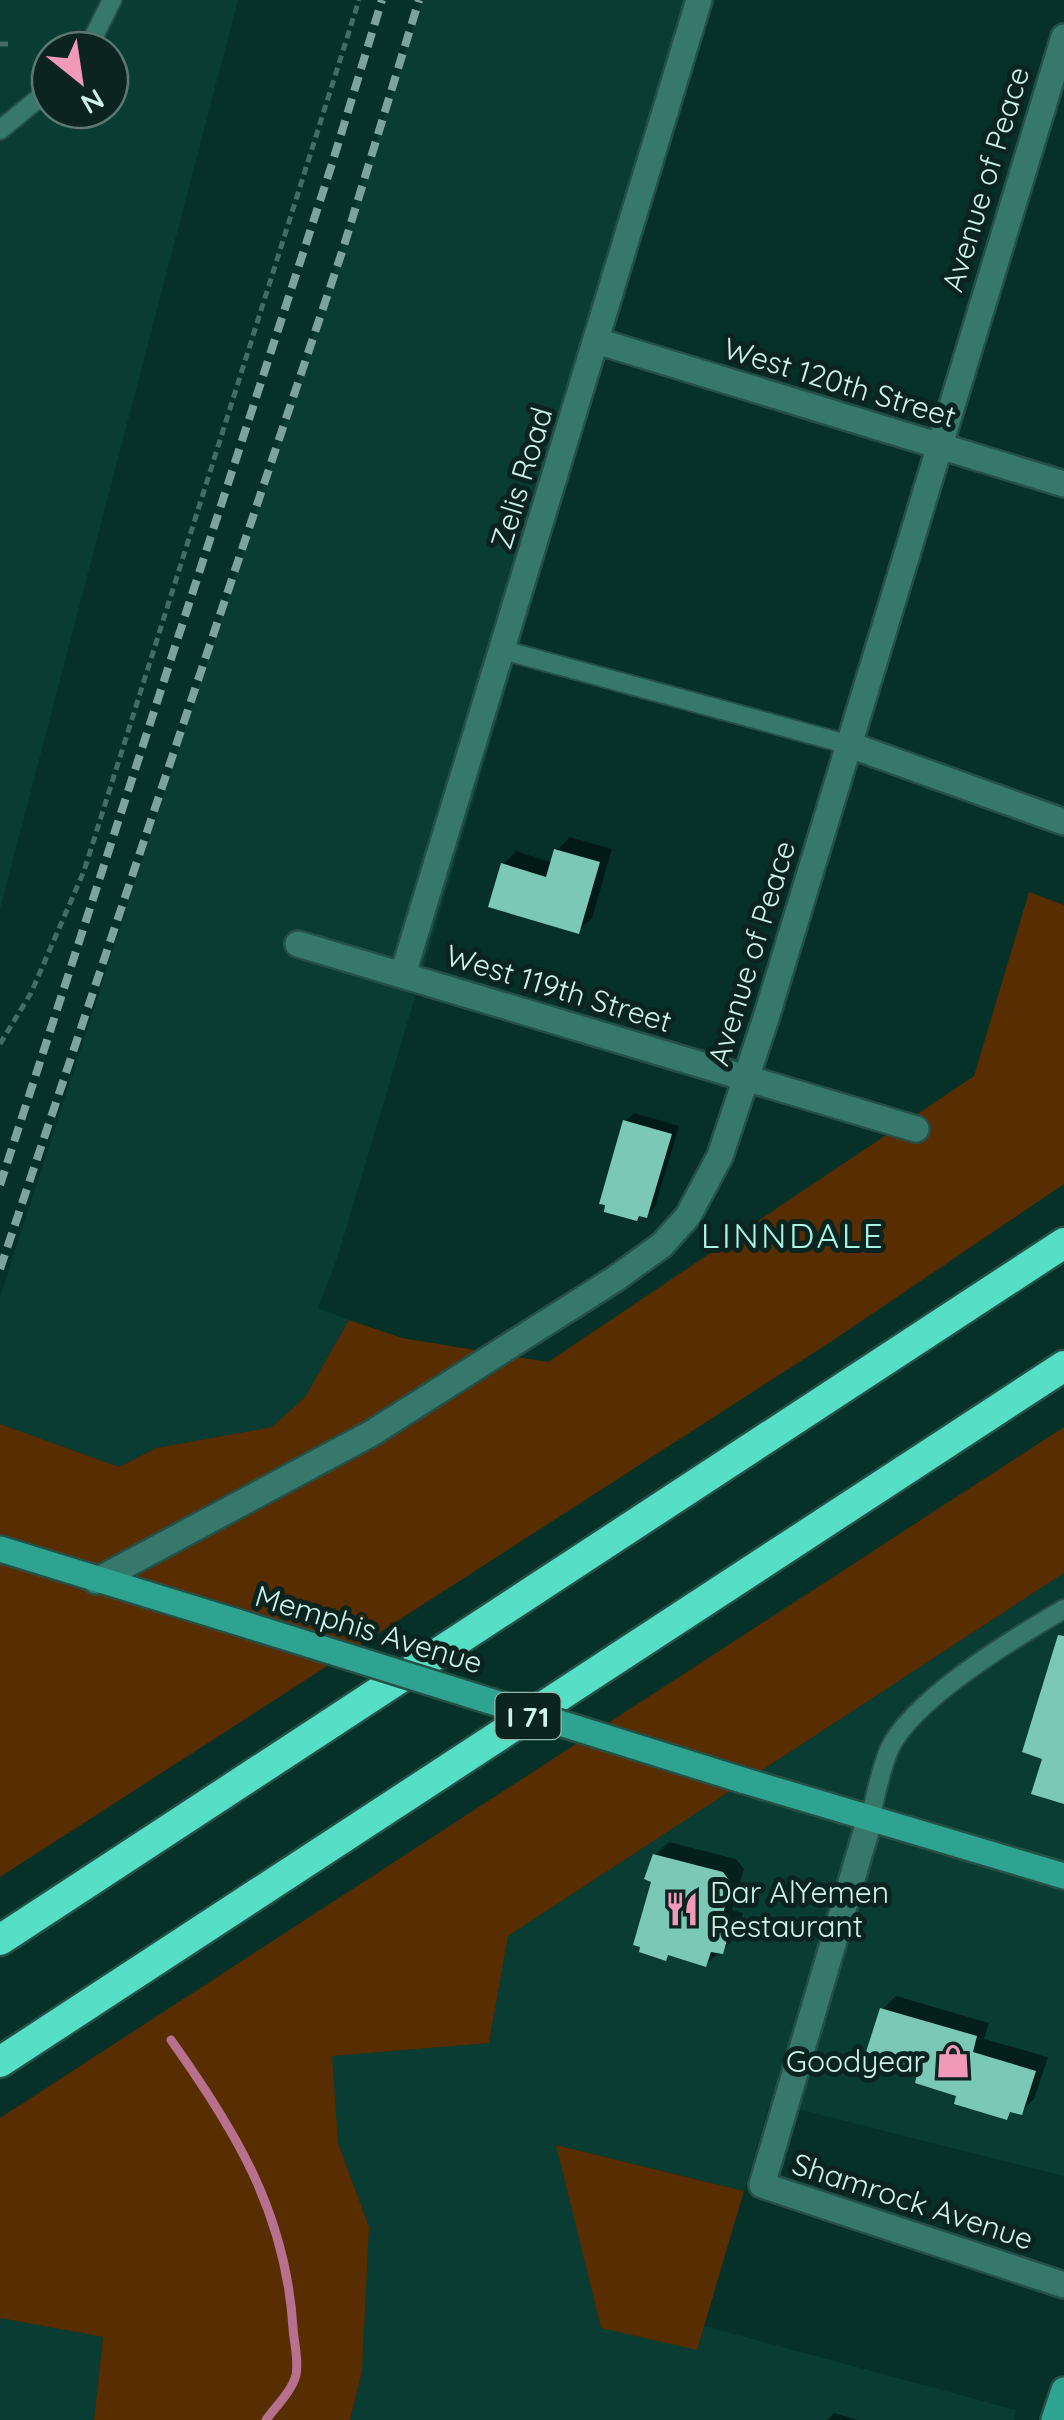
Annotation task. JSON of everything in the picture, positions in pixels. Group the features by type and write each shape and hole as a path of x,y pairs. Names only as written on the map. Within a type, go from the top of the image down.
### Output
{"highway":[{"path":"0,1940 1064,1241"},
{"name":"I 71","path":"0,2062 1062,1368"}],"main road":[{"name":"Memphis Avenue","path":"0,1549 1064,1876"},
{"path":"1054,2420 1064,2390"}],"street":[{"name":"Zelis Road","path":"403,974 699,0"},
{"name":"Avenue of Peace","path":"96,1581 372,1433 637,1264 676,1230 707,1185 746,1080 1064,37"},
{"name":"West 120th Street","path":"597,341 1064,484"},
{"path":"850,745 1064,822"},
{"name":"West 119th Street","path":"298,944 916,1129"},
{"name":"Shamrock Avenue","path":"870,1818 762,2185 1064,2286"}],"lane":[{"path":"97,30 112,0"},
{"path":"0,130 30,105"},
{"path":"503,650 850,745"},
{"path":"870,1818 890,1750 910,1721 984,1660 1064,1608"}],"path":[{"path":"0,1044 31,993 84,872 359,0"},
{"path":"0,44 9,44"}],"shaded area":[{"path":"0,0 238,0 0,909"},
{"path":"422,0 711,0 338,1256 318,1308 349,1320 305,1397 272,1427 156,1448 119,1467 0,1424 0,1297"},
{"path":"1029,892 1064,905 1064,1184 832,1341 0,1877 0,1424 119,1467 156,1448 272,1427 305,1397 349,1320 402,1338 548,1362 974,1076"},
{"path":"1064,1427 1064,1573 508,1936 489,2043 332,2056 338,2143 369,2227 362,2372 350,2420 94,2420 103,2337 0,2318 0,2118"},
{"path":"1064,1573 1064,2176 770,2102 744,2191 557,2145 697,2350 704,2326 1016,2410 1014,2420 350,2420 362,2372 369,2227 338,2143 331,2056 489,2043 508,1936"},
{"path":"556,2145 744,2191 697,2350 601,2328"},
{"path":"0,2318 103,2337 94,2420 0,2420"}],"building":[{"path":"554,849 600,862 579,934 488,907 501,863 546,877"},
{"path":"623,1120 672,1134 647,1218 639,1216 637,1221 604,1212 605,1205 599,1204"},
{"path":"1058,1635 1064,1636 1064,1804 1031,1794 1042,1759 1022,1752"},
{"path":"653,1854 723,1872 732,1884 720,1923 731,1926 723,1954 711,1952 706,1967 668,1955 666,1961 639,1952 640,1947 633,1945 651,1882 644,1879"},
{"path":"880,2008 977,2036 973,2052 1036,2071 1022,2115 1010,2112 1007,2120 954,2104 956,2096 915,2083 918,2070 866,2052"}],"waterway":[{"path":"171,2040 217,2107 254,2175 280,2248 297,2369 291,2387 266,2420"}],"railway":[{"path":"0,1185 382,0"},
{"path":"0,1269 343,249 419,0"}],"place":[{"name":"Dar AlYemen Restaurant","path":"682,1909"},
{"name":"Goodyear","path":"953,2061"}],"district":[{"name":"LINNDALE","path":"793,1235"}]}
